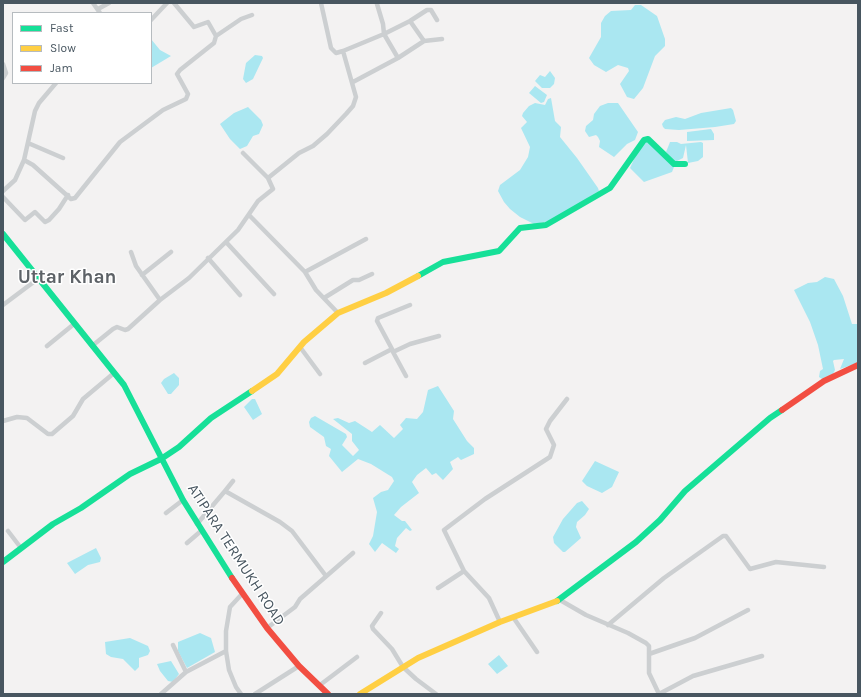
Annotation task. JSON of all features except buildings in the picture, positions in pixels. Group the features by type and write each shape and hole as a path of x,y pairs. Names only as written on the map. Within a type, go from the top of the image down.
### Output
{"street":[{"path":"93,3 99,11 109,3"},
{"path":"152,19 167,3"},
{"path":"174,3 194,27 208,22 216,36"},
{"path":"321,3 331,48 336,53 384,34 410,21 427,10 430,10 437,20"},
{"path":"377,4 384,24 384,34 398,58"},
{"path":"24,160 33,165 71,199 75,198 103,161 120,142 163,110 186,98 188,94 177,74 214,43 216,36 241,19 252,14"},
{"path":"410,21 424,41"},
{"path":"353,82 398,58 424,41 442,39"},
{"path":"268,178 298,153 313,146 340,121 353,106 356,97 343,51"},
{"path":"3,64 6,73 3,78"},
{"path":"3,191 15,180 24,160 37,107 55,84"},
{"path":"3,562 53,524 88,504 130,474 161,459 179,447 211,418 277,374 300,347 338,313 386,293 443,262 499,251 520,228 546,225 610,188 644,140 648,139 674,164 685,164"},
{"path":"28,143 63,158"},
{"path":"92,346 116,327 125,330 128,329 160,300 189,278 238,230 258,201 273,188 268,178 243,153"},
{"path":"3,198 26,220 35,212 45,222 49,220 59,209 68,195"},
{"path":"249,215 305,272 316,290 338,313"},
{"name":"ATIPARA TERMUKH ROAD","path":"3,234 130,394 161,459 183,500 201,531 242,594 267,628 299,666 328,694"},
{"path":"305,272 366,239"},
{"path":"226,242 274,294"},
{"path":"131,252 136,266 142,276 160,300"},
{"path":"142,276 171,252"},
{"path":"208,258 240,295"},
{"path":"324,298 353,280 359,280 372,274"},
{"path":"3,305 39,278"},
{"path":"406,376 377,321 378,318 410,305"},
{"path":"47,346 74,324"},
{"path":"365,363 392,350 439,336"},
{"path":"300,347 320,374"},
{"path":"360,694 403,667 455,641 500,622 560,600 636,542 660,520 685,491 770,418 824,381 858,365"},
{"path":"3,421 18,417 27,418 48,434 52,434 73,416 83,399 114,372"},
{"path":"500,622 495,607 489,598 464,572 444,530 490,496 550,457 554,445 546,429 550,421 567,399"},
{"path":"198,524 233,481"},
{"path":"224,491 280,522 292,531 326,576"},
{"path":"166,512 183,500"},
{"path":"8,531 21,548"},
{"path":"187,543 201,531"},
{"path":"608,625 664,578 723,536 726,536 750,569 776,562 824,567"},
{"path":"267,628 295,607 300,599 353,553"},
{"path":"438,588 464,572"},
{"path":"242,594 230,607 226,631 226,651 229,670 236,686 242,694"},
{"path":"560,600 608,625 643,640 649,646 649,674 659,694 693,676 762,656"},
{"path":"649,654 695,638 748,610"},
{"path":"381,613 372,626 373,629 392,649 403,667 436,694"},
{"path":"514,617 537,652"},
{"path":"173,646 186,672"},
{"path":"161,694 186,672 226,651"},
{"path":"320,685 357,657"},
{"path":"255,694 299,666"}],"water":[{"path":"635,5 641,5 657,16 665,39 665,46 655,56 643,88 634,99 627,97 620,84 629,71 628,68 618,65 606,72 594,65 589,58 601,37 601,23 605,16 611,11 631,10"},
{"path":"152,40 160,50 171,56 152,67"},
{"path":"255,55 262,56 263,58 253,79 246,83 243,79 246,63"},
{"path":"550,71 555,78 554,84 550,88 542,88 535,81 540,75 545,77"},
{"path":"535,86 547,95 544,102 541,103 529,93"},
{"path":"551,98 555,121 561,127 560,137 577,158 599,191 551,221 534,224 520,217 510,209 498,191 500,185 520,170 528,157 530,147 521,128 527,122 522,116 523,113 529,106 535,103 545,105 548,99"},
{"path":"608,103 618,103 638,132 635,140 627,144 614,157 599,147 600,141 596,135 589,137 585,131 586,126 593,120 594,114 600,106"},
{"path":"248,107 261,120 263,125 259,134 253,136 247,146 240,149 230,139 220,124 234,113"},
{"path":"731,108 736,121 734,124 679,130 665,129 662,124 665,120 676,117 685,119 701,113"},
{"path":"711,129 714,134 714,140 687,141 687,132"},
{"path":"647,141 674,167 672,172 644,182 630,168 640,146"},
{"path":"670,142 677,142 681,144 701,142 703,143 703,157 698,161 688,163 686,145 683,158 675,162 666,152"},
{"path":"825,277 834,279 843,296 852,324 858,324 858,363 840,369 844,359 834,360 835,370 833,374 822,379 819,377 820,371 823,369 818,345 810,322 794,290 808,283 817,282"},
{"path":"174,373 179,378 179,385 171,394 168,394 161,383 164,379"},
{"path":"438,386 454,411 453,419 467,441 474,448 474,454 461,460 458,457 450,462 453,469 443,480 436,473 432,475 426,468 417,475 412,482 419,493 401,507 394,515 402,521 405,521 412,530 410,531 406,528 397,538 395,546 399,549 396,553 382,543 375,552 369,544 373,536 377,512 373,498 381,492 388,490 394,481 392,477 371,464 358,459 342,472 329,456 331,449 326,446 324,437 310,427 309,422 311,418 315,416 346,434 347,437 342,445 353,456 359,450 352,441 352,434 333,419 338,418 349,423 355,421 372,432 380,425 394,438 403,429 400,425 406,418 417,419 423,412 428,390"},
{"path":"252,399 255,399 262,414 253,420 244,407"},
{"path":"595,461 619,472 612,487 602,493 587,486 582,481"},
{"path":"582,501 589,509 577,522 576,527 581,538 565,552 563,552 554,543 553,537 563,519 577,503"},
{"path":"96,548 101,558 100,562 88,565 75,574 67,563"},
{"path":"200,633 211,638 215,652 187,668 178,651 178,642"},
{"path":"130,638 148,646 150,651 148,655 139,658 139,667 135,671 123,659 111,657 106,654 105,642"},
{"path":"499,655 508,666 497,674 488,664"},
{"path":"171,661 179,674 173,682 168,681 160,671 157,664"}],"traffic: fast":[{"path":"418,276 443,262 499,251 520,228 546,225 610,188 644,140 648,139 674,164 685,164"},
{"path":"3,234 124,385 183,500 232,578"},
{"path":"3,562 53,524 81,508 130,474 161,459 179,447 211,418 252,391"},
{"path":"557,601 636,542 660,520 685,491 770,418 782,410"}],"traffic: slow":[{"path":"252,391 277,374 304,342 338,313 386,293 418,276"},
{"path":"360,694 418,658 500,622 557,601"}],"traffic: jam":[{"path":"782,410 824,381 858,365"},
{"path":"232,578 267,628 299,666 328,694"}],"district":[{"name":"Uttar Khan","path":"67,278"}]}
